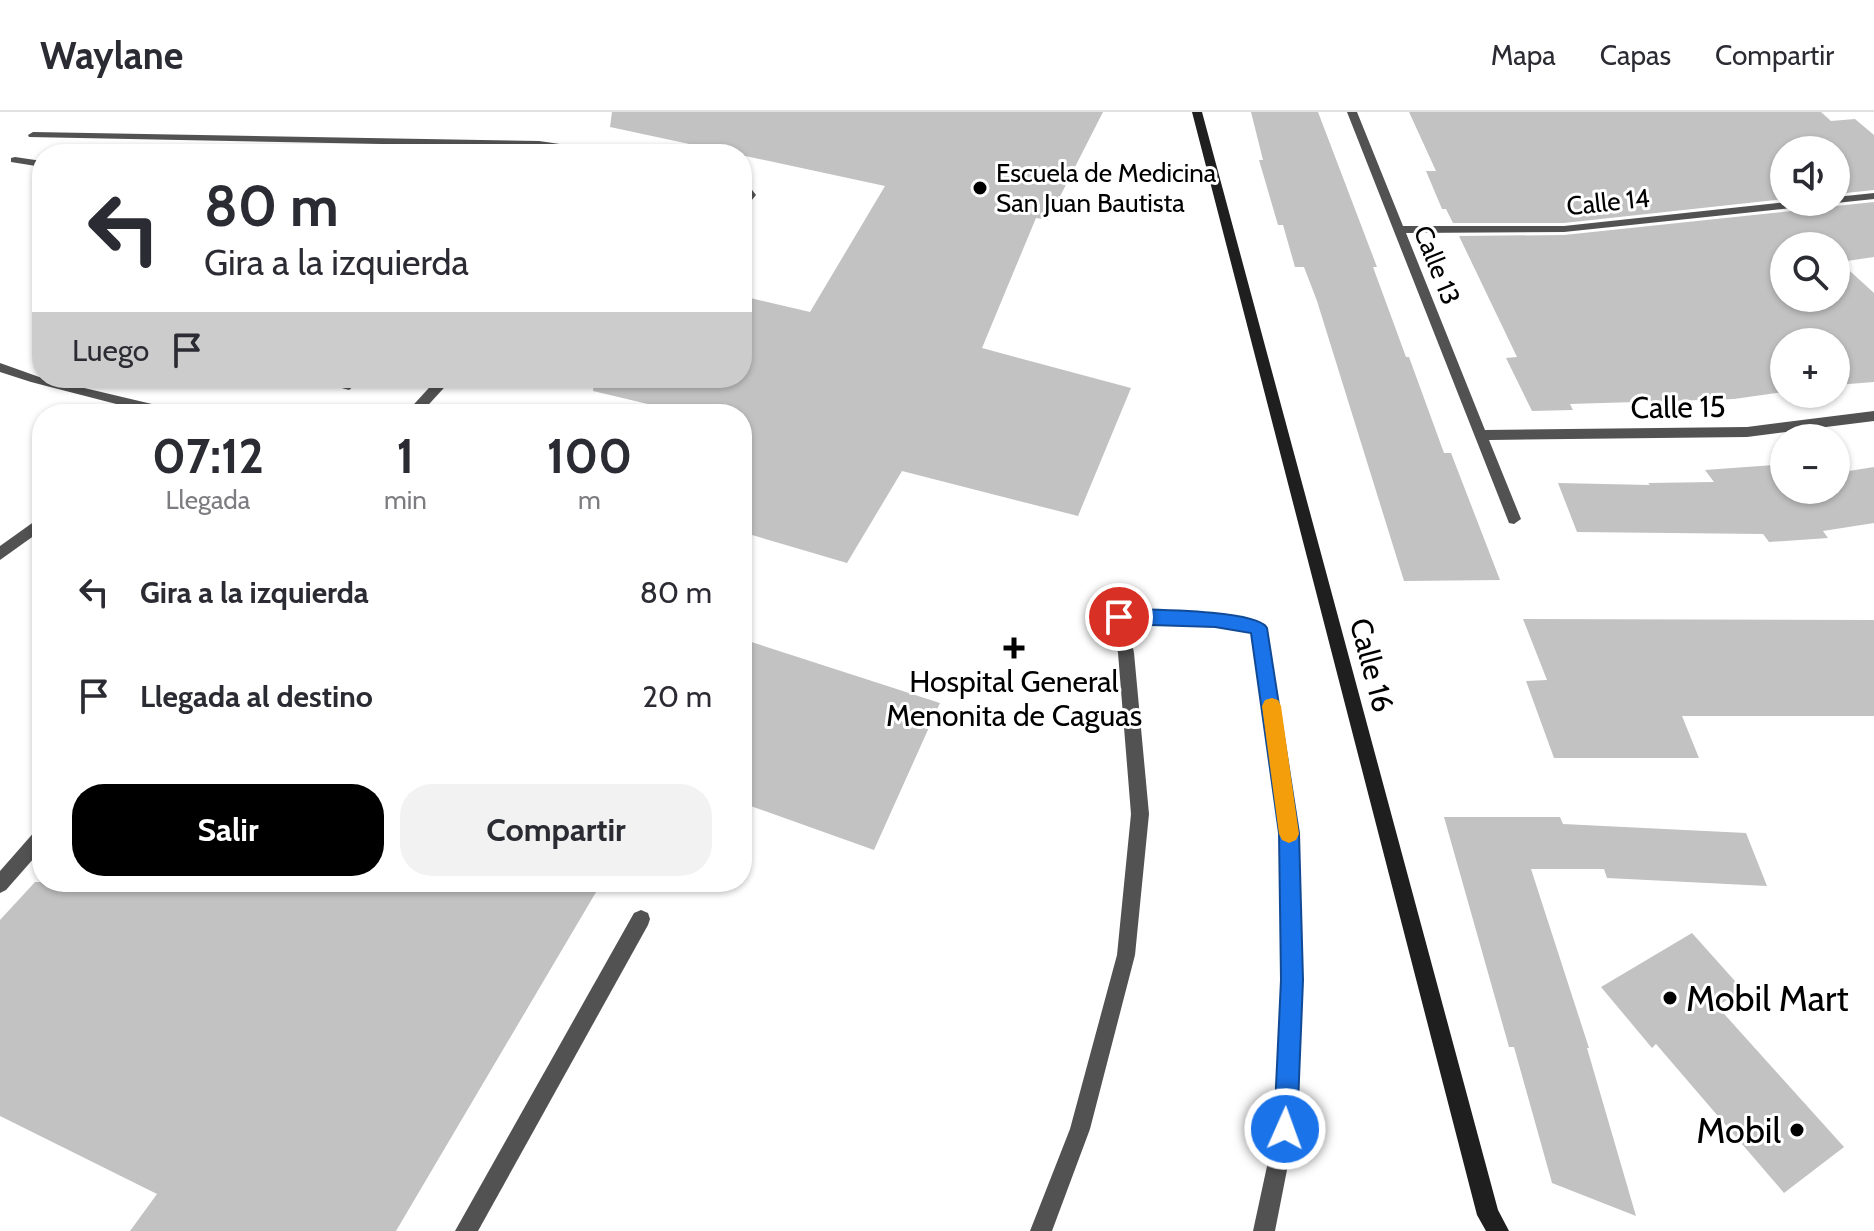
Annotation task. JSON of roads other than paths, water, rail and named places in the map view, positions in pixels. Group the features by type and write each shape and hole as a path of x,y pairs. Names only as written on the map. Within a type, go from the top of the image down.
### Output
{"street":[{"name":"Calle 16","path":"1197,112 1488,1215 1498,1231"},
{"name":"Calle 13","path":"1352,112 1514,519"},
{"path":"33,135 539,144"},
{"path":"15,160 32,163"},
{"path":"1850,199 1874,196"},
{"name":"Calle 14","path":"1399,230 1564,229 1770,207"},
{"path":"0,367 32,378"},
{"path":"70,388 134,404"},
{"path":"421,404 437,388"},
{"name":"Calle 15","path":"1481,435 1747,432 1874,416"},
{"path":"0,554 32,530"},
{"path":"1041,1231 1080,1129 1126,955 1140,814 1126,653 1119,617 1215,620 1259,628 1289,833 1292,980 1285,1129 1264,1231"},
{"path":"0,884 32,847"},
{"path":"466,1231 641,919"}],"place":[{"name":"Escuela de Medicina San Juan Bautista","path":"980,188"},
{"name":"Hospital General Menonita de Caguas","path":"1014,648"},
{"name":"Mobil Mart","path":"1670,998"},
{"name":"Mobil","path":"1797,1130"}]}
